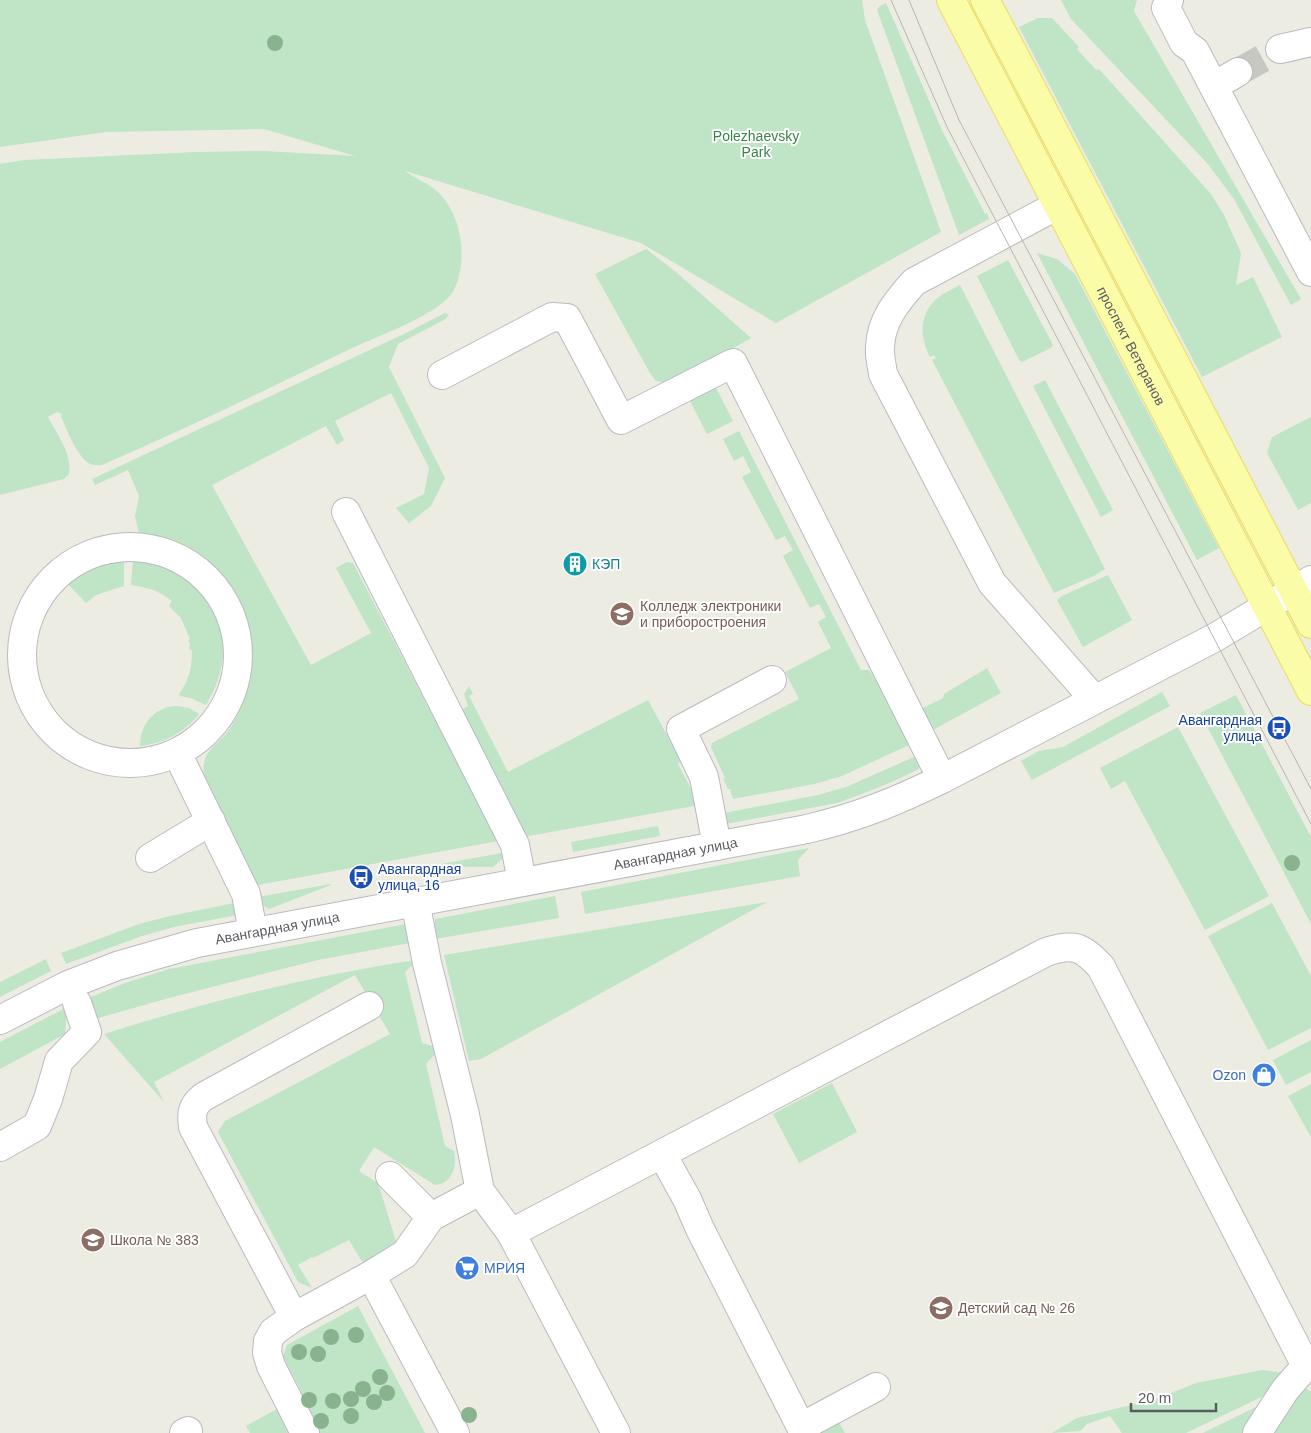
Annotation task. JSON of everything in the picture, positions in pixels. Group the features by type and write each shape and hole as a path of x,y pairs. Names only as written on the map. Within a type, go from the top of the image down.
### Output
{"main road":[{"name":"проспект Ветеранов","path":"951,0 1311,691"},
{"path":"985,0 1227,465 1302,585 1311,624"}],"street":[{"path":"1169,0 1166,8 1184,43 1196,51 1311,272"},
{"path":"1280,50 1311,42"},
{"path":"1214,86 1238,72"},
{"path":"1058,205 914,282 898,300 886,318 880,347 883,374 992,583 1094,700"},
{"path":"442,375 552,316 567,318 621,420 733,363 942,778"},
{"path":"346,512 515,845 522,882"},
{"path":"131,546 157,550 182,560 203,575 220,595 232,619 238,645 237,671 230,696 217,719 199,738 177,752 149,762 119,763 90,756 65,741 44,720 30,694 22,666 23,636 32,608 50,581 75,561 105,550 131,546"},
{"name":"Авангардная улица","path":"0,1020 68,985 117,966 197,943 840,822 901,800 1214,638 1302,585"},
{"path":"717,846 704,777 681,729 772,680"},
{"path":"177,752 246,894 253,932"},
{"path":"150,858 211,821"},
{"path":"415,901 428,963 466,1115 480,1191 511,1233 616,1433"},
{"path":"511,1233 1046,952 1061,946 1074,947 1090,954 1101,967 1308,1371 1285,1390 1258,1433"},
{"path":"0,1147 37,1126 48,1099 59,1061 87,1032 77,1003"},
{"path":"294,1317 193,1127 191,1115 194,1104 203,1097 369,1006"},
{"path":"662,1154 687,1199 700,1229 801,1427 876,1387"},
{"path":"390,1176 431,1217"},
{"path":"305,1433 277,1380 267,1353 268,1341 273,1332 294,1317 405,1254 431,1217 480,1191"},
{"path":"371,1275 455,1433"}],"green space":[{"name":"Polezhaevsky Park","path":"0,0 862,0 865,20 941,232 776,323 641,243 405,171 440,194 453,214 458,227 462,253 461,266 454,290 443,302 410,322 102,465 90,464 83,458 75,447 61,416 62,414 57,412 48,417 66,452 69,474 64,479 0,495 0,164 24,160 196,152 264,151 355,156 264,129 106,132 0,147"},
{"path":"1061,0 1137,0 1134,11 1301,299 1291,305 1234,199 1207,163 1071,19"},
{"path":"886,3 942,130 989,219 959,235 877,10"},
{"path":"1038,18 1052,18 1079,47 1077,49 1096,70 1099,69 1211,194 1224,215 1241,253 1236,285 1253,277 1282,337 1202,377 1019,27"},
{"path":"646,249 676,272 751,338 670,384 656,381 595,274"},
{"path":"1037,253 1057,259 1075,274 1219,548 1197,560"},
{"path":"1008,260 1053,345 1051,348 1022,362 1019,360 977,276"},
{"path":"960,285 1105,569 1094,576 1054,593 932,360 936,358 934,355 930,357 926,349 923,333 924,317 932,303 941,295"},
{"path":"445,313 449,315 444,320 398,344 389,367 445,478 431,506 409,523 396,508 424,494 429,468 391,393 335,421 344,440 337,445 326,426 212,485 311,665 371,633 336,568 347,562 353,563 498,841 252,886 204,780 203,769 207,754 227,733 235,720 249,681 250,653 244,611 228,581 202,557 187,547 171,540 139,533 135,516 139,496 128,470 95,485 92,479 404,334"},
{"path":"1045,380 1113,510 1101,517 1033,386"},
{"path":"715,386 733,421 707,434 689,399"},
{"path":"1311,417 1311,503 1298,510 1267,453 1272,437"},
{"path":"739,431 861,670 869,670 876,680 909,745 842,776 814,784 733,799 711,747 712,743 799,699 785,672 831,648 818,622 826,617 819,604 810,608 783,556 793,550 785,536 776,540 742,477 751,472 743,456 734,461 723,439"},
{"path":"124,558 124,586 96,595 86,603 67,583 105,560"},
{"path":"133,559 160,564 183,574 201,590 214,609 221,631 223,656 218,680 206,705 179,694 188,679 191,668 192,650 189,649 190,644 188,640 190,639 181,618 169,606 172,601 153,590 131,585"},
{"path":"1108,575 1132,620 1083,647 1057,600"},
{"path":"987,668 1001,693 931,731 921,709 943,698 944,694"},
{"path":"469,686 473,694 469,696 508,772 648,700 681,761 678,764 696,798 694,806 524,837 459,711 468,706 464,694"},
{"path":"1162,692 1170,706 1032,780 1021,761 1039,751 1063,747"},
{"path":"1236,695 1311,837 1311,924 1200,713"},
{"path":"177,706 189,708 199,714 173,736 157,743 140,746 143,730 150,718 162,709"},
{"path":"1178,727 1269,896 1205,930 1125,781 1111,789 1100,768"},
{"path":"914,757 919,769 868,792 837,803 726,824 724,813 818,795 846,787"},
{"path":"658,826 660,836 573,852 571,842"},
{"path":"809,848 798,860 800,876 585,914 581,892"},
{"path":"502,853 502,859 493,867 430,867 430,866"},
{"path":"331,884 269,909 263,905 258,897"},
{"path":"555,896 559,918 435,939 435,919"},
{"path":"239,902 237,915 174,927 142,936 66,964 61,953 139,924"},
{"path":"767,902 481,1059 469,1061 444,955"},
{"path":"1272,903 1311,976 1311,1028 1268,1050 1208,936"},
{"path":"406,924 410,943 318,960 95,1019 86,999 125,983 169,969"},
{"path":"46,959 51,971 0,997 0,982"},
{"path":"415,960 416,962 405,972 422,1043 436,1047 436,1053 426,1064 445,1146 454,1151 454,1168 446,1181 435,1185 374,1147 359,1171 378,1183 396,1246 368,1265 361,1260 349,1240 312,1257 298,1265 312,1288 298,1282 218,1132 225,1121 390,1034 355,975 154,1082 164,1102 104,1034 180,1011 258,991 376,966"},
{"path":"67,1007 65,1034 0,1069 0,1042"},
{"path":"1311,1040 1311,1072 1286,1085 1273,1060"},
{"path":"832,1083 857,1132 799,1163 773,1114"},
{"path":"1311,1084 1311,1137 1288,1096"},
{"path":"358,1306 425,1433 314,1433 298,1393 301,1391 283,1356 287,1345"},
{"path":"1262,1370 1285,1373 1272,1392 1186,1433 1122,1433 1110,1416 1087,1424 1080,1431 1052,1433 1077,1418 1156,1399 1196,1383"},
{"path":"1303,1389 1311,1392 1311,1433 1270,1433"},
{"path":"1264,1403 1244,1433 1203,1433"},
{"path":"277,1409 288,1433 250,1433 246,1426"},
{"path":"837,1419 845,1433 798,1433"}],"tunnel":[{"path":"1238,72 1280,49"}],"tram line":[{"path":"891,0 947,127 1311,824"},
{"path":"909,0 959,120 1311,789"}],"place":[{"name":"КЭП","path":"575,564"},
{"name":"Колледж электроники и приборостроения","path":"622,614"},
{"name":"Авангардная улица","path":"1279,728"},
{"name":"Авангардная улица, 16","path":"361,877"},
{"name":"Ozon","path":"1264,1075"},
{"name":"Школа № 383","path":"93,1240"},
{"name":"МРИЯ","path":"467,1268"},
{"name":"Детский сад № 26","path":"941,1308"}]}
